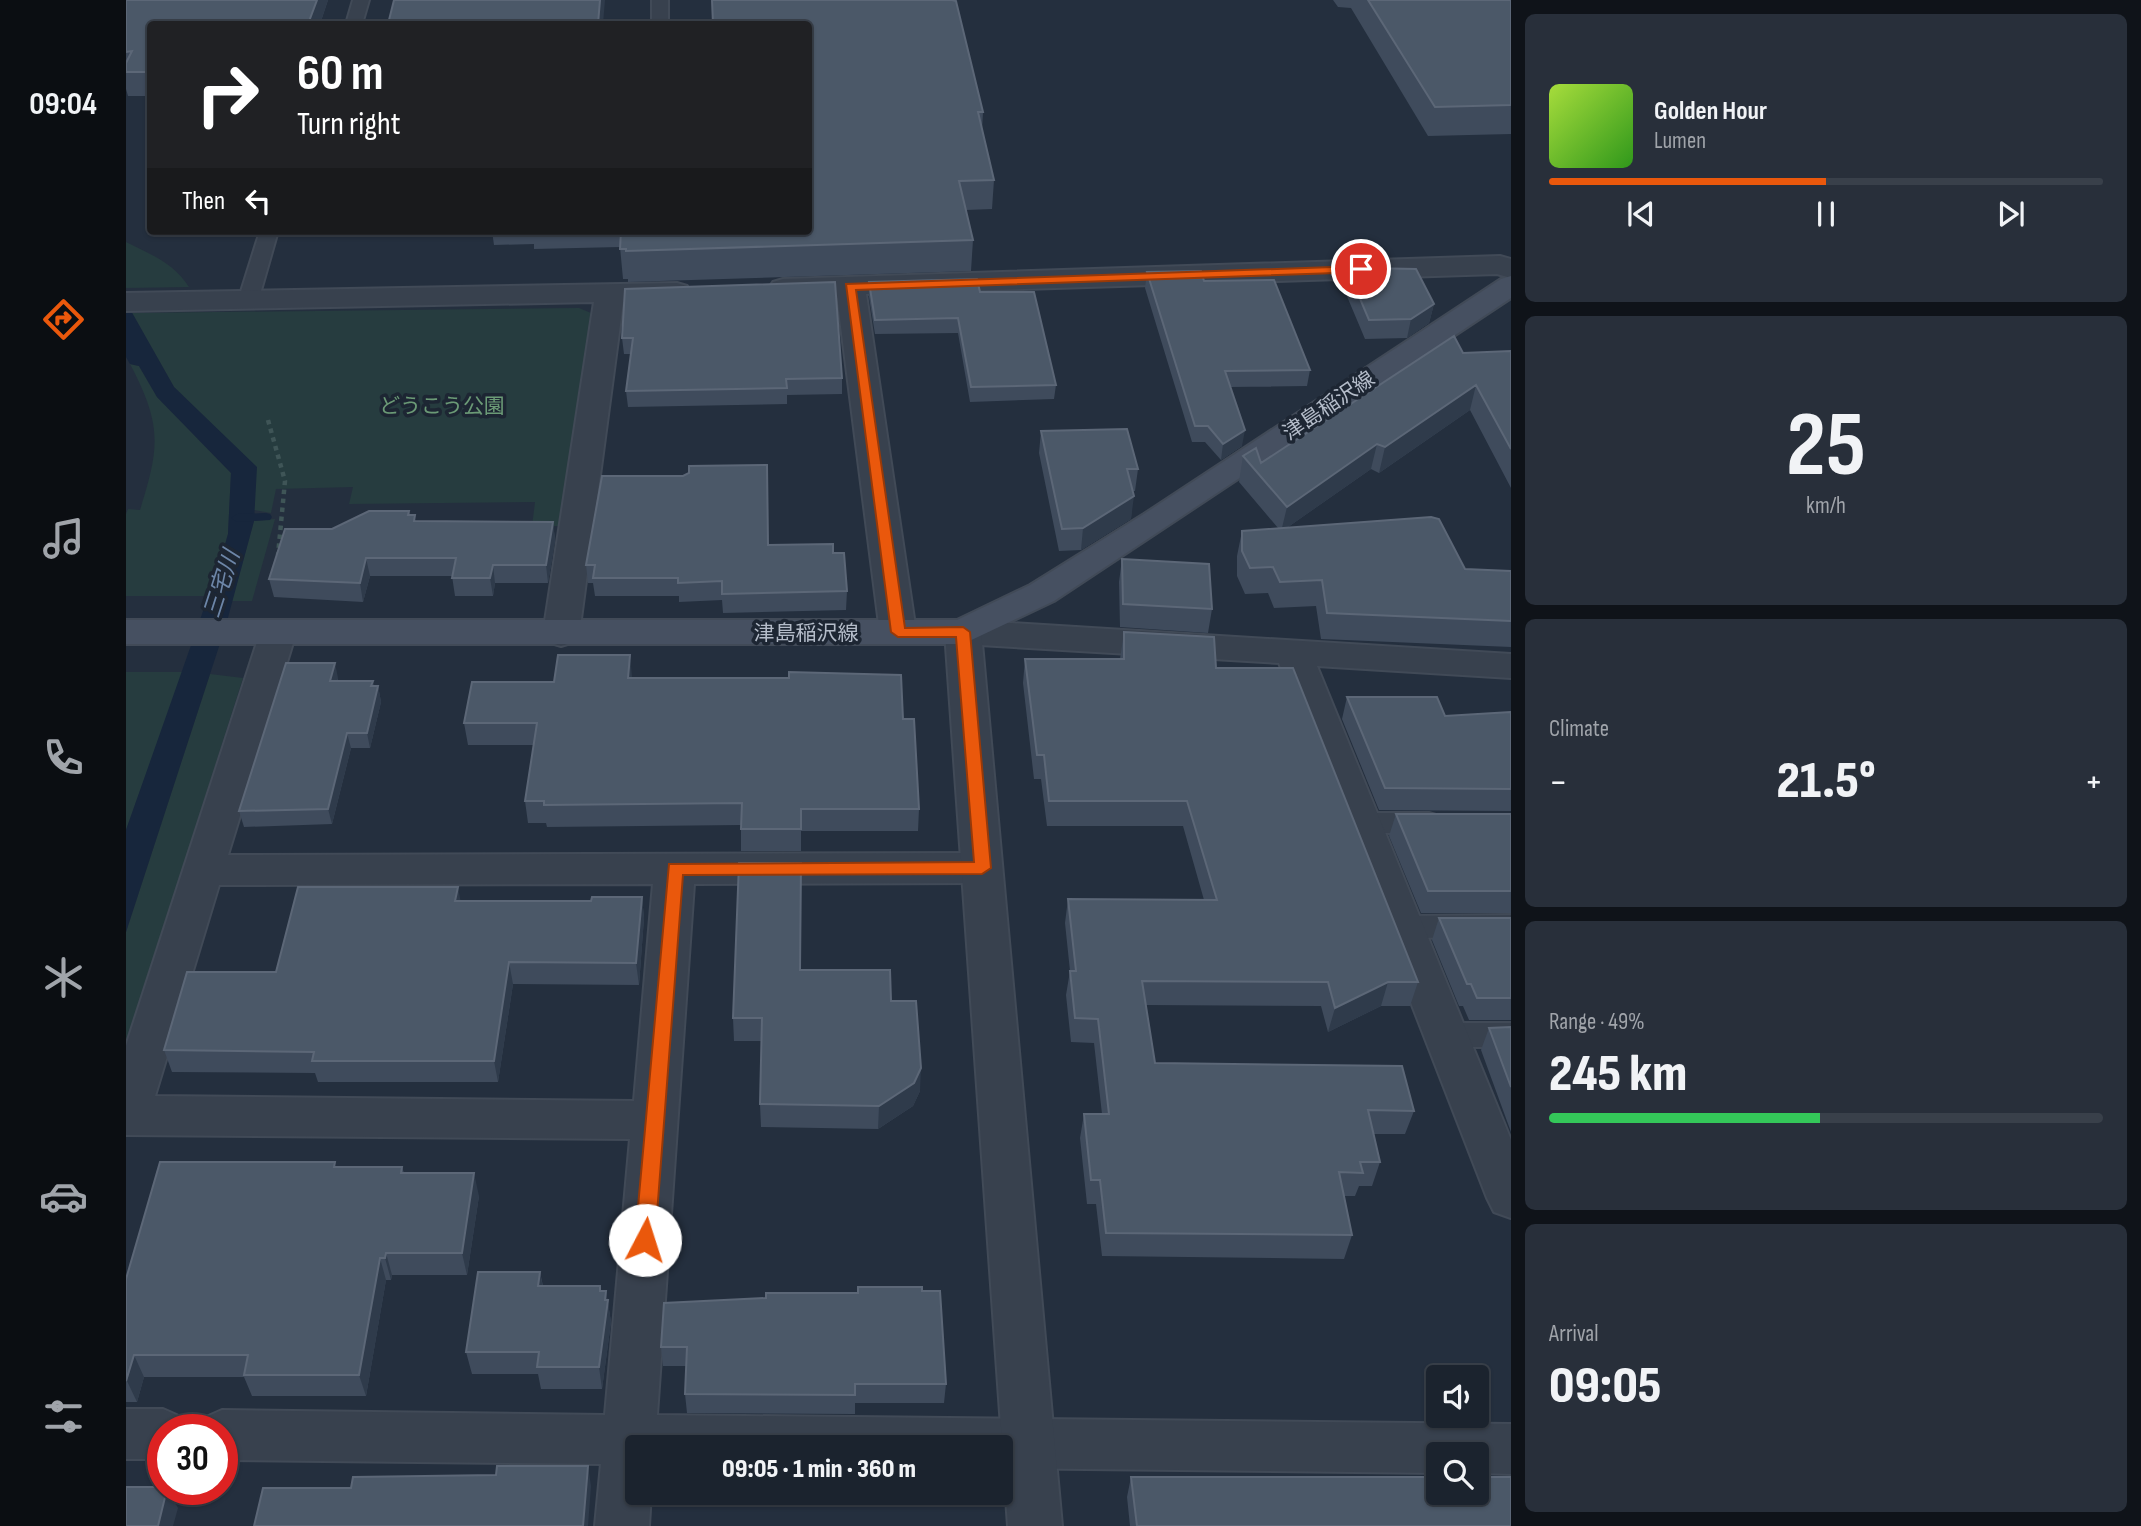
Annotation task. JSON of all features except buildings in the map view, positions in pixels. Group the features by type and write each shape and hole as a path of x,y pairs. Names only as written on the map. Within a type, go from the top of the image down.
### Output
{"main road":[{"name":"津島稲沢線","path":"126,632 963,632 1042,593 1111,550 1511,285"}],"street":[{"path":"757,289 1486,265 1511,268"},
{"path":"850,286 898,632"},
{"path":"126,302 704,291"},
{"path":"561,634 610,294"},
{"path":"1035,1526 963,632 1511,666"},
{"path":"257,633 203,870 126,1115 655,1120"},
{"path":"1293,652 1446,1035 1506,1173"},
{"path":"203,870 982,868"},
{"path":"631,1435 675,869"},
{"path":"126,1434 147,1434"},
{"path":"238,1435 625,1442"},
{"path":"1013,1442 1511,1449"},
{"path":"622,1526 625,1494"}],"lane":[{"path":"355,21 361,0"},
{"path":"660,0 660,21"},
{"path":"248,301 268,235"},
{"path":"1361,823 1457,823"},
{"path":"1403,927 1511,926"},
{"path":"1446,1035 1511,1035"}],"path":[{"path":"257,633 282,532 285,481 268,420"}],"green space":[{"path":"126,242 169,265 189,287 126,288"},
{"name":"どうこう公園","path":"579,308 591,313 564,526 532,526 535,502 349,504 353,487 276,489 271,513 254,510 256,467 174,387 132,313"},
{"path":"130,364 139,366 157,397 231,473 228,534 209,596 126,596 126,514 128,509 140,510 154,452 153,420"},
{"path":"275,519 252,601 232,601 254,521"},
{"path":"126,672 183,672 126,830"},
{"path":"210,674 243,678 126,1046 126,932"}],"water":[{"name":"三宅川","path":"126,302 174,387 257,467 254,521 226,625 126,932 126,830 221,560 228,534 231,473 157,397 139,366 130,364 126,357"}],"waterway":[{"path":"237,518 266,517"}],"route":[{"path":"645,1240 675,869 982,868 963,632 898,632 850,286 1361,269"}]}
